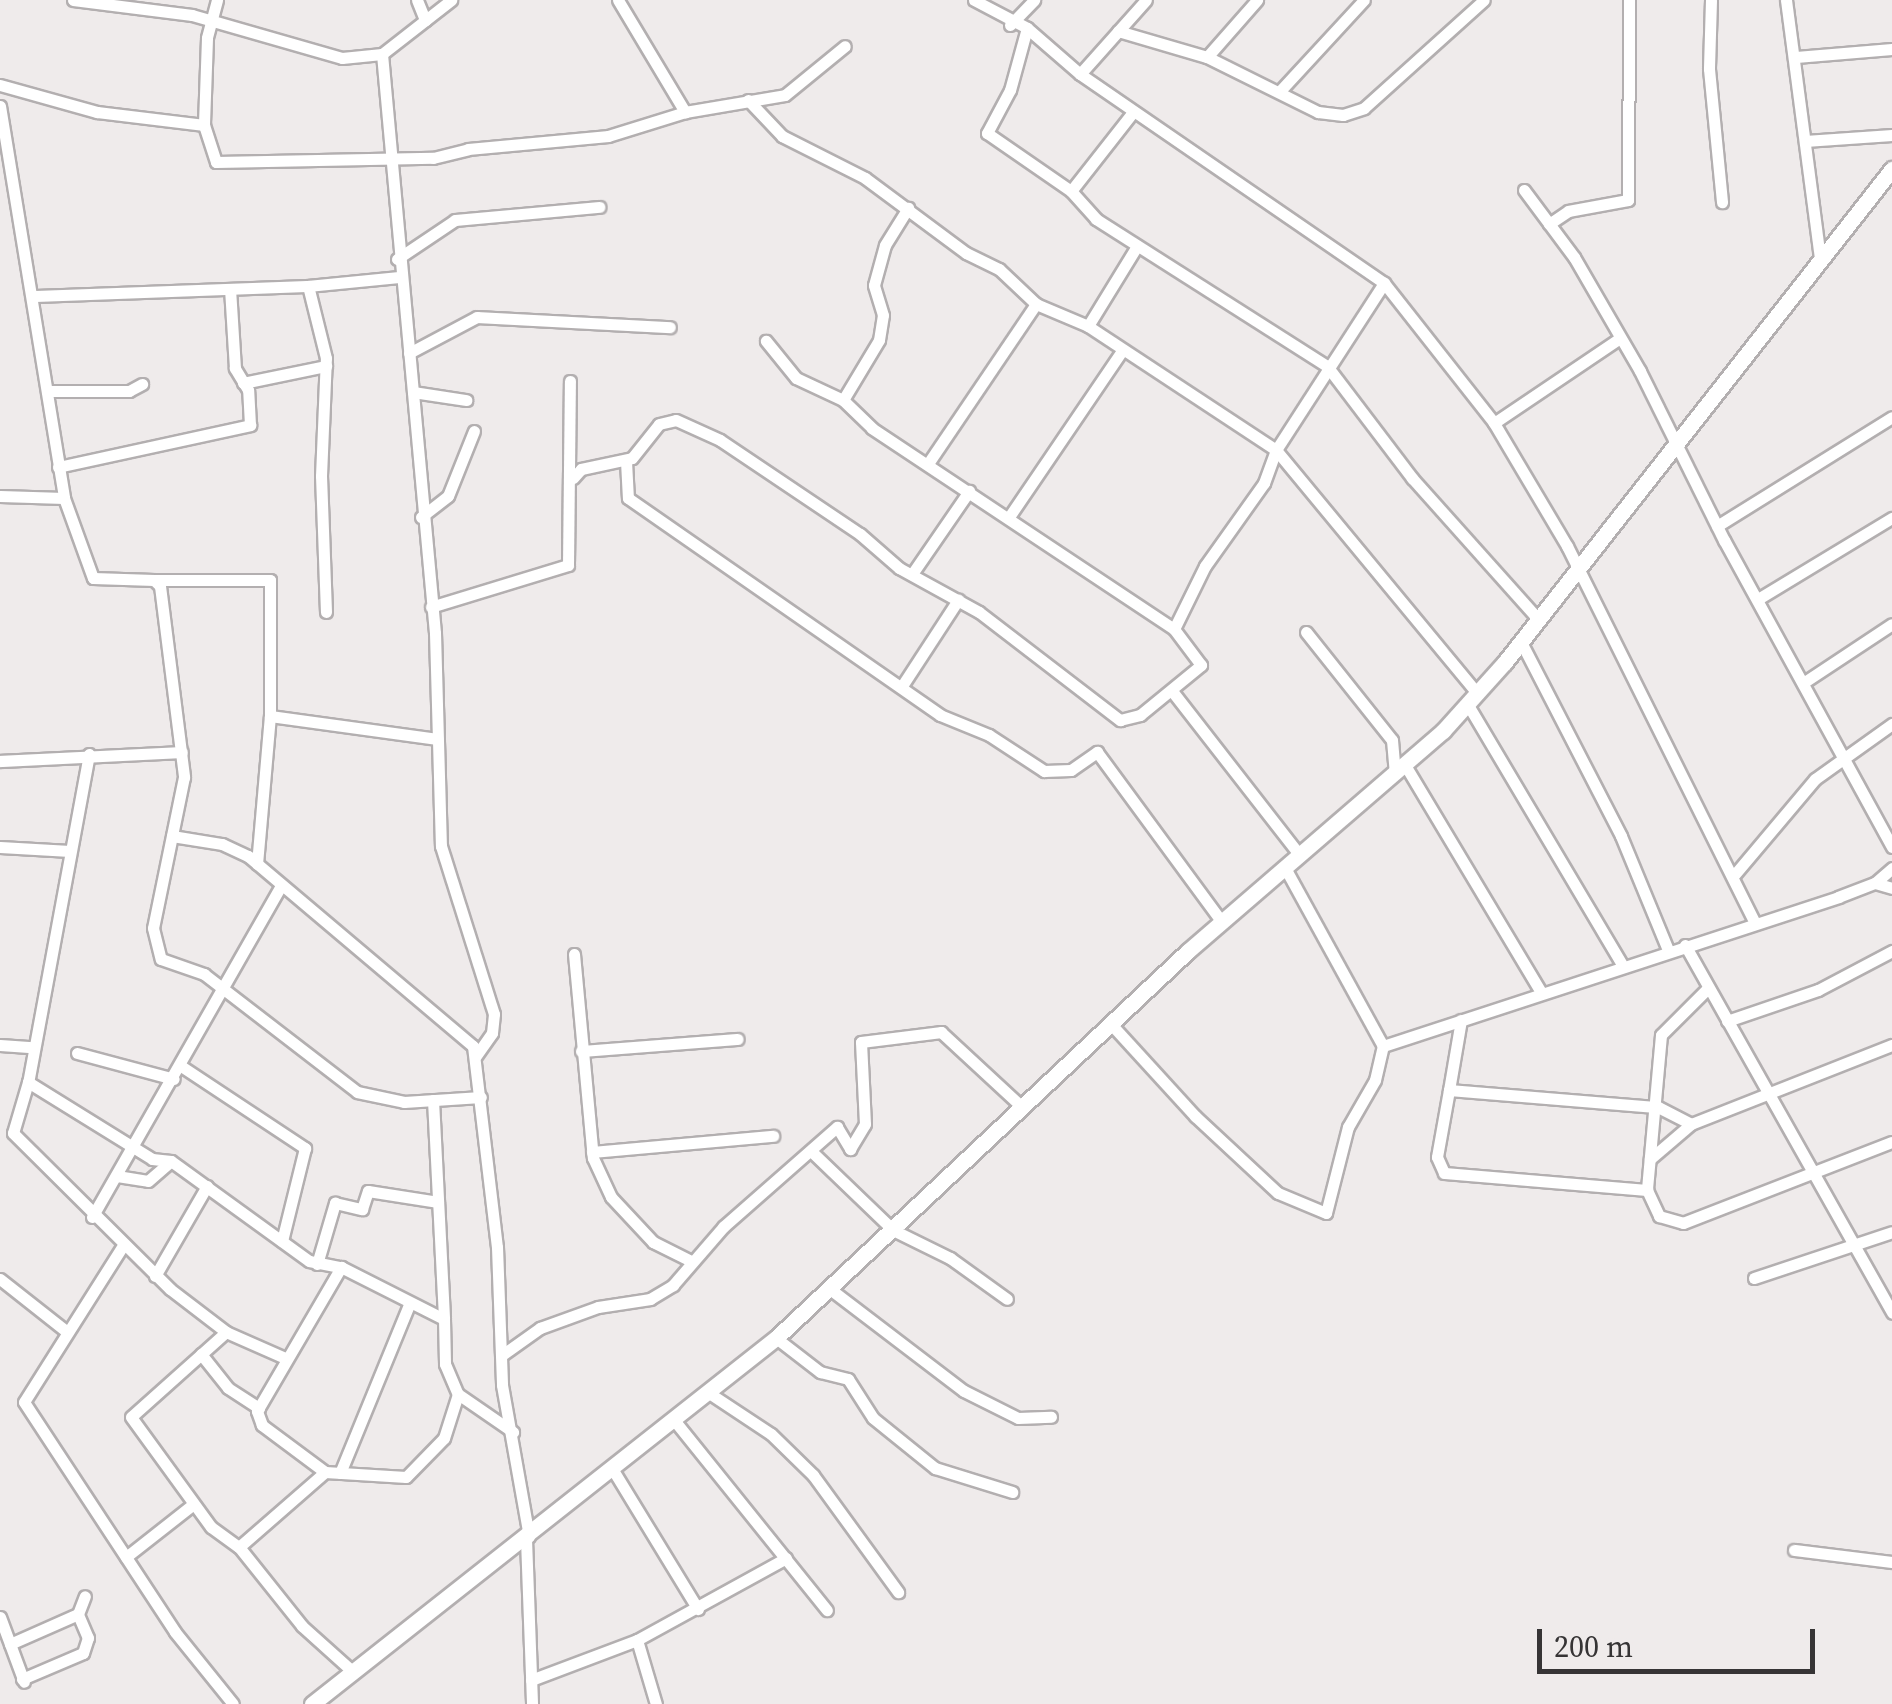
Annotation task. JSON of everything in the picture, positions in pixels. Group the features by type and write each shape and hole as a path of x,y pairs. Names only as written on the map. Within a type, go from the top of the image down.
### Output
{"street":[{"path":"73,0 178,12 209,25 280,38 323,56 382,54 452,0"},
{"path":"217,0 209,25 204,126 216,162 388,159 608,136 685,112 803,86 845,46"},
{"path":"417,0 425,20"},
{"path":"618,0 685,112"},
{"path":"974,0 1010,24 1026,28 1133,112 1384,283 1494,423 1578,568 1734,874 1754,921"},
{"path":"1010,24 1034,0"},
{"path":"1080,74 1146,0"},
{"path":"1206,57 1257,0"},
{"path":"1279,92 1364,0"},
{"path":"1118,32 1206,57 1318,112 1343,115 1364,108 1484,0"},
{"path":"1550,224 1568,210 1622,205 1632,190 1629,0"},
{"path":"1710,0 1709,69 1722,202"},
{"path":"1786,0 1820,260"},
{"path":"1026,28 1010,90 986,133 1071,191 1137,246 1326,366 1348,402 1538,620"},
{"path":"1796,58 1892,49"},
{"path":"382,54 397,259 432,607 441,846 494,1014 492,1032 476,1056"},
{"path":"0,85 97,112 204,126"},
{"path":"748,100 782,136 908,208 966,253 999,269 1036,304 1088,326 1276,450 1473,700 1621,963"},
{"path":"0,106 64,498 93,578 270,580 270,716 256,864"},
{"path":"1071,191 1133,112"},
{"path":"1805,141 1892,135"},
{"path":"312,1704 351,1670 528,1538 776,1338 1222,922 1400,769 1473,700 1892,169"},
{"path":"1524,190 1550,224 1620,338 1677,441 1717,526 1889,830 1892,847"},
{"path":"397,259 455,220 598,206"},
{"path":"844,400 878,340 883,315 874,285 885,244 908,208"},
{"path":"1088,326 1137,246"},
{"path":"34,296 308,286 399,277"},
{"path":"1174,629 1205,566 1264,483 1276,450 1326,366 1384,283"},
{"path":"308,286 326,366 320,476 326,612"},
{"path":"58,467 250,426 244,383 235,368 230,289"},
{"path":"929,462 1036,304"},
{"path":"409,353 477,317 670,327"},
{"path":"1494,423 1620,338"},
{"path":"572,478 582,469 626,461 642,451 659,424 676,420 796,489 912,574 958,600 1120,720 1129,722 1172,691 1202,661 1174,629 929,462 872,428 844,400 796,378 766,341"},
{"path":"1009,518 1122,351"},
{"path":"244,383 326,366"},
{"path":"432,607 568,565 572,478 570,381"},
{"path":"47,391 130,390 142,384"},
{"path":"413,392 466,400"},
{"path":"1717,526 1892,417"},
{"path":"421,517 448,496 474,431"},
{"path":"626,461 628,498 940,715 1002,743 1028,766 1060,774 1097,752 1222,922"},
{"path":"912,574 968,491"},
{"path":"0,496 64,498"},
{"path":"1758,600 1892,518"},
{"path":"154,580 182,752 172,836 153,928 161,959 224,989 357,1092 434,1100 481,1097"},
{"path":"902,686 958,600"},
{"path":"1806,682 1892,624"},
{"path":"1306,632 1392,740 1400,769 1540,991"},
{"path":"1521,642 1621,836 1668,950"},
{"path":"1172,691 1299,854"},
{"path":"270,716 436,739"},
{"path":"1734,874 1779,828 1802,792 1846,754 1892,724"},
{"path":"0,762 89,754 182,752"},
{"path":"89,754 28,1082 12,1133 155,1276 226,1332 286,1358"},
{"path":"172,836 237,848 280,888 321,914 380,972 466,1038 476,1056 501,1356 513,1432 514,1478 528,1538 532,1704"},
{"path":"0,848 70,851"},
{"path":"1112,1024 1206,1127 1278,1193 1316,1214 1326,1213 1333,1203 1348,1127 1376,1080 1383,1046 1284,866"},
{"path":"1383,1046 1621,963 1875,883 1892,868"},
{"path":"1875,883 1892,888"},
{"path":"92,1216 136,1148 280,888"},
{"path":"1685,945 1850,1247 1892,1313"},
{"path":"1727,1020 1818,990 1892,951"},
{"path":"574,954 592,1152 611,1197 653,1242 689,1260"},
{"path":"1707,989 1662,1035 1658,1108 1647,1190 1658,1216 1672,1224 1892,1142"},
{"path":"1461,1020 1437,1158 1444,1174 1647,1190"},
{"path":"501,1356 540,1328 598,1307 650,1299 673,1285 689,1260 836,1127 850,1149 865,1124 861,1042 941,1032 1021,1106"},
{"path":"582,1051 738,1039"},
{"path":"0,1045 32,1047"},
{"path":"1650,1159 1691,1124 1892,1045"},
{"path":"77,1053 174,1079"},
{"path":"181,1066 305,1148 282,1240"},
{"path":"28,1082 136,1148 171,1161 317,1264 342,1267 408,1305 444,1318"},
{"path":"1449,1090 1658,1108 1683,1114 1691,1124"},
{"path":"434,1100 445,1364 458,1394 513,1432"},
{"path":"592,1152 773,1136"},
{"path":"812,1151 893,1230 950,1258 1008,1299"},
{"path":"118,1176 148,1181 171,1161"},
{"path":"155,1276 207,1186"},
{"path":"317,1264 335,1203 362,1209 368,1191 438,1202"},
{"path":"1754,1278 1892,1232"},
{"path":"122,1247 24,1402 126,1557 233,1704"},
{"path":"342,1267 259,1408 262,1425 325,1472 406,1477 444,1438 458,1394"},
{"path":"0,1278 67,1332"},
{"path":"830,1289 988,1405 1018,1418 1051,1417"},
{"path":"340,1473 408,1305"},
{"path":"226,1332 130,1416 192,1504 224,1541 239,1547 302,1626 351,1670"},
{"path":"776,1338 820,1372 848,1378 873,1418 935,1468 1012,1492"},
{"path":"201,1354 228,1388 259,1408"},
{"path":"709,1393 771,1434 814,1475 898,1592"},
{"path":"674,1420 827,1610"},
{"path":"613,1470 698,1609"},
{"path":"239,1547 325,1472"},
{"path":"126,1557 192,1504"},
{"path":"1794,1550 1892,1562"},
{"path":"531,1680 637,1640 786,1558"},
{"path":"0,1617 23,1680 82,1653 88,1638 78,1614 85,1596"},
{"path":"10,1644 78,1614"},
{"path":"637,1640 656,1704"}]}
